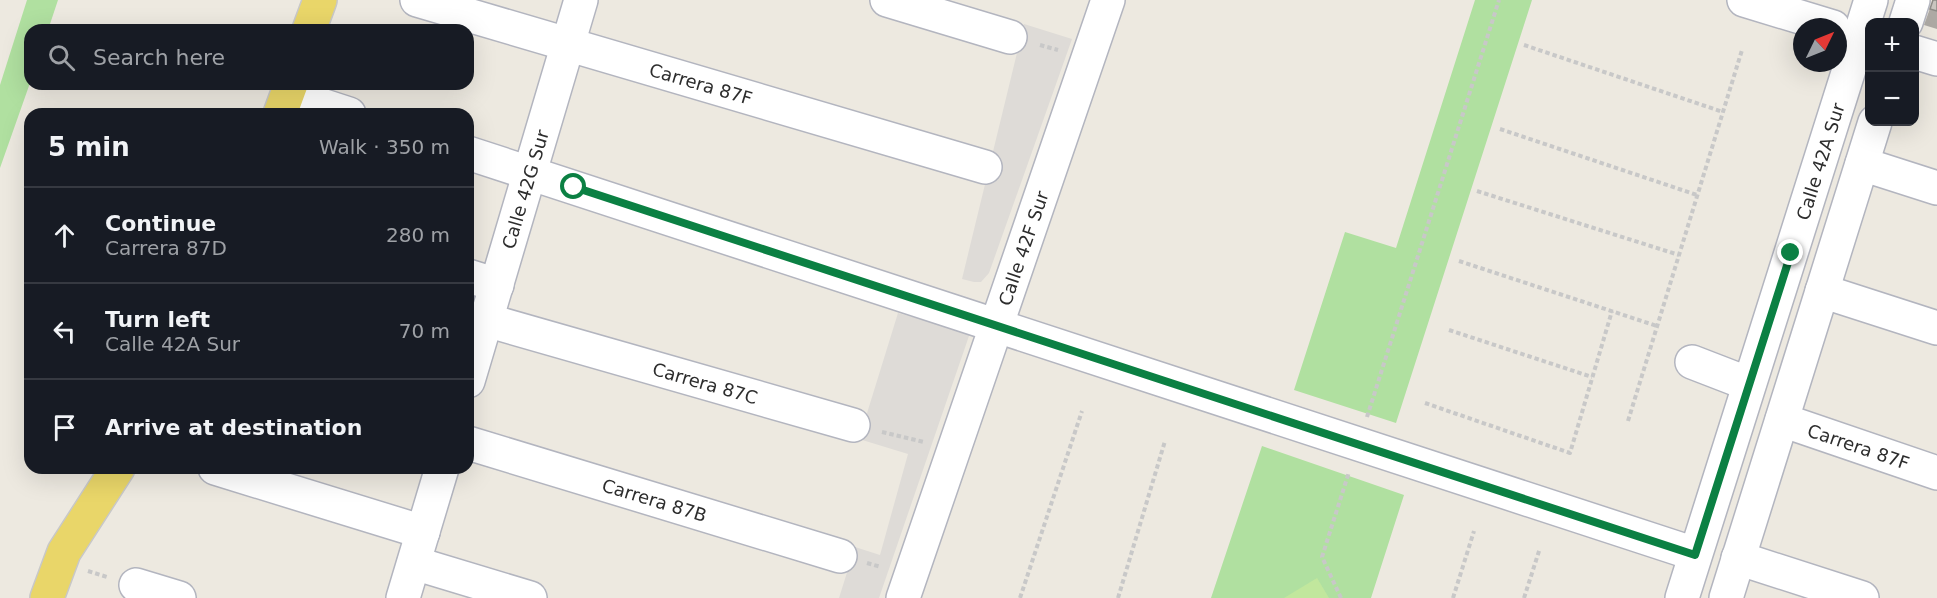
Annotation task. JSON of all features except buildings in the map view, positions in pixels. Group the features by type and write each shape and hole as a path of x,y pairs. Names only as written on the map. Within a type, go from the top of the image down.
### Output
{"main road":[{"path":"311,24 320,0"},
{"path":"286,108 300,93"},
{"path":"47,598 64,552 114,474"}],"street":[{"name":"Carrera 87F","path":"417,0 985,167"},
{"name":"Calle 42G Sur","path":"474,361 486,320 482,280 530,173 581,0"},
{"path":"887,0 1010,37"},
{"name":"Calle 42F Sur","path":"903,598 1108,0"},
{"path":"1744,0 1850,32"},
{"name":"Calle 42A Sur","path":"1682,598 1749,384 1850,32 1871,0"},
{"path":"1907,18 1913,0"},
{"path":"1919,54 1937,59"},
{"path":"300,93 335,108"},
{"path":"1726,598 1874,126"},
{"path":"474,155 1695,555"},
{"path":"1862,164 1937,188"},
{"path":"1822,291 1937,328"},
{"name":"Carrera 87C","path":"486,320 853,425"},
{"path":"1692,362 1749,384"},
{"name":"Carrera 87F","path":"1782,420 1937,473"},
{"name":"Carrera 87B","path":"474,445 840,556"},
{"path":"234,474 423,532"},
{"path":"403,598 440,474"},
{"path":"1738,558 1862,598"},
{"path":"414,563 530,598"},
{"path":"136,585 179,598"}],"path":[{"path":"1341,598 1322,556 1499,0"},
{"path":"1524,45 1723,112"},
{"path":"1628,421 1742,50"},
{"path":"1500,129 1697,195"},
{"path":"1477,191 1679,255"},
{"path":"1459,261 1657,326"},
{"path":"1425,404 1570,453 1612,311"},
{"path":"1449,330 1592,377"},
{"path":"1020,598 1082,411"},
{"path":"853,425 925,442"},
{"path":"1118,598 1165,441"},
{"path":"1453,598 1474,531"},
{"path":"1524,598 1540,548"},
{"path":"60,563 136,585"}],"green space":[{"path":"27,0 58,0 50,24 24,24 24,90 28,90 0,168 0,85"},
{"path":"1475,0 1532,0 1396,423 1294,390 1345,232 1396,248"},
{"path":"1262,446 1404,495 1371,598 1211,598"},
{"path":"1317,578 1329,598 1284,598"}],"shaded area":[{"path":"1024,24 1072,39 989,273 981,282 974,282 962,279"},
{"path":"898,313 970,333 879,598 839,598 855,547 880,555 908,454 859,439"}],"route":[{"path":"574,187 1695,555 1791,253"}]}
